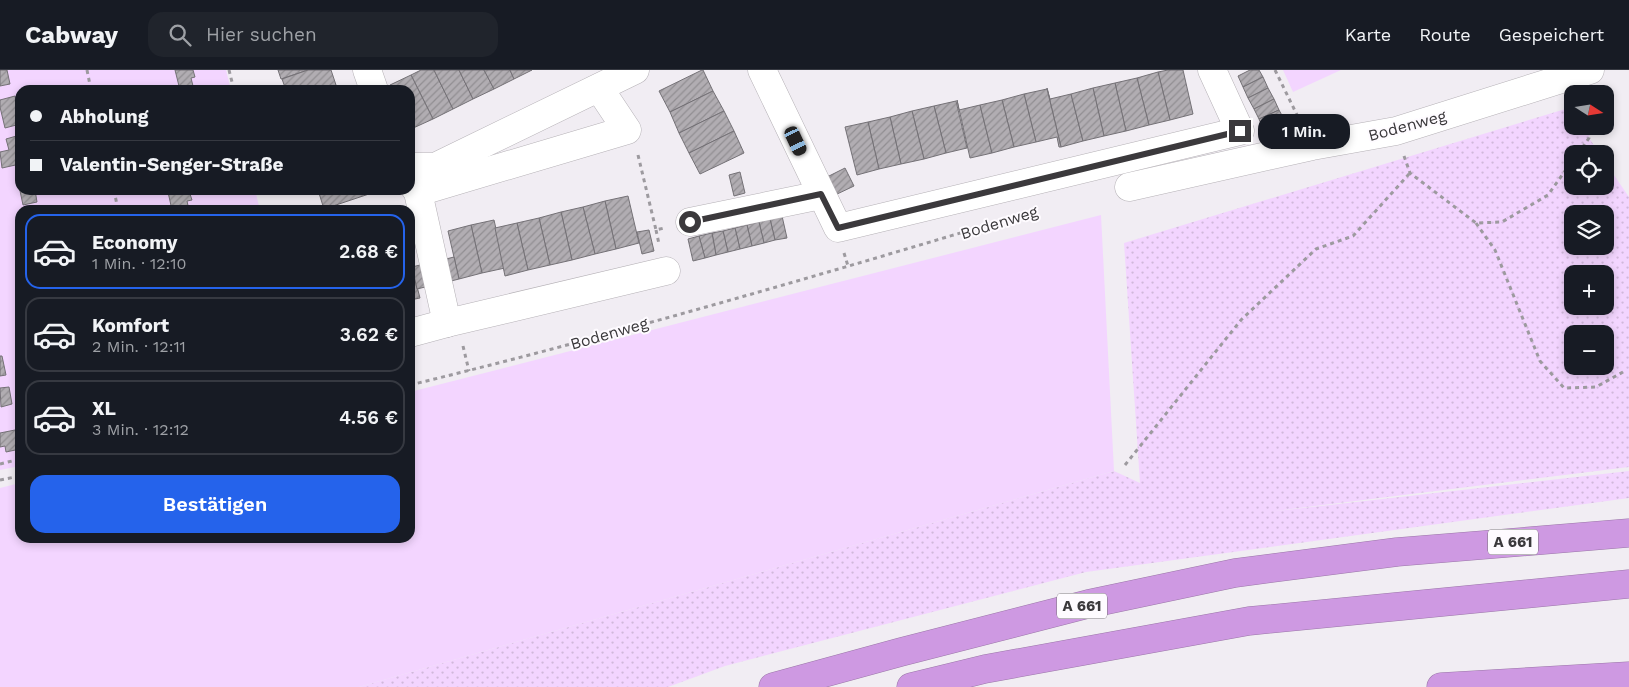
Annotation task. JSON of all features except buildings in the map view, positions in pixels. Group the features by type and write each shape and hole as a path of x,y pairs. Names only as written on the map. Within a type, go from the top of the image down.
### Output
{"highway":[{"name":"A 661","path":"773,687 1088,604 1235,574 1397,552 1629,533"},
{"path":"911,687 995,667 1249,621 1629,584"},
{"path":"1441,687 1629,676"}],"street":[{"path":"367,70 372,85"},
{"path":"415,179 434,167 635,70"},
{"path":"762,70 838,228 1240,131 1212,70"},
{"name":"Bodenweg","path":"1129,187 1312,146 1396,131 1590,70"},
{"path":"415,180 627,130 599,88"},
{"path":"415,188 447,324"},
{"path":"690,222 821,194"},
{"path":"415,332 666,271"}],"path":[{"path":"87,70 90,85"},
{"path":"229,70 233,85"},
{"path":"1275,70 1312,146"},
{"path":"627,130 636,144 656,230 690,222"},
{"path":"1396,131 1410,173 1476,223 1495,250 1540,362 1564,388 1596,387 1624,372"},
{"path":"1476,223 1502,222 1548,195 1564,172"},
{"path":"1125,465 1241,320 1316,249 1353,236 1410,173"},
{"name":"Bodenweg","path":"415,384 469,371 848,266 1038,210"},
{"path":"467,363 469,371"},
{"path":"0,464 15,460"},
{"path":"0,480 15,477"}],"shaded area":[{"path":"0,70 226,70 230,85 15,85 15,195 256,195 259,205 15,205 15,467 0,470"},
{"path":"1283,70 1341,70 1293,92"},
{"path":"1564,109 1564,135 1590,135 1589,138 1594,145 1564,145 1564,195 1614,195 1614,175 1629,197 1629,467 1259,513 1629,471 1629,498 1086,572 725,666 668,687 359,687 1114,471 1140,483 1124,243"},
{"path":"1101,215 1114,471 359,687 0,687 0,488 15,484 15,543 415,543 415,391"}],"route":[{"path":"690,222 821,194 838,228 1240,131"}]}
